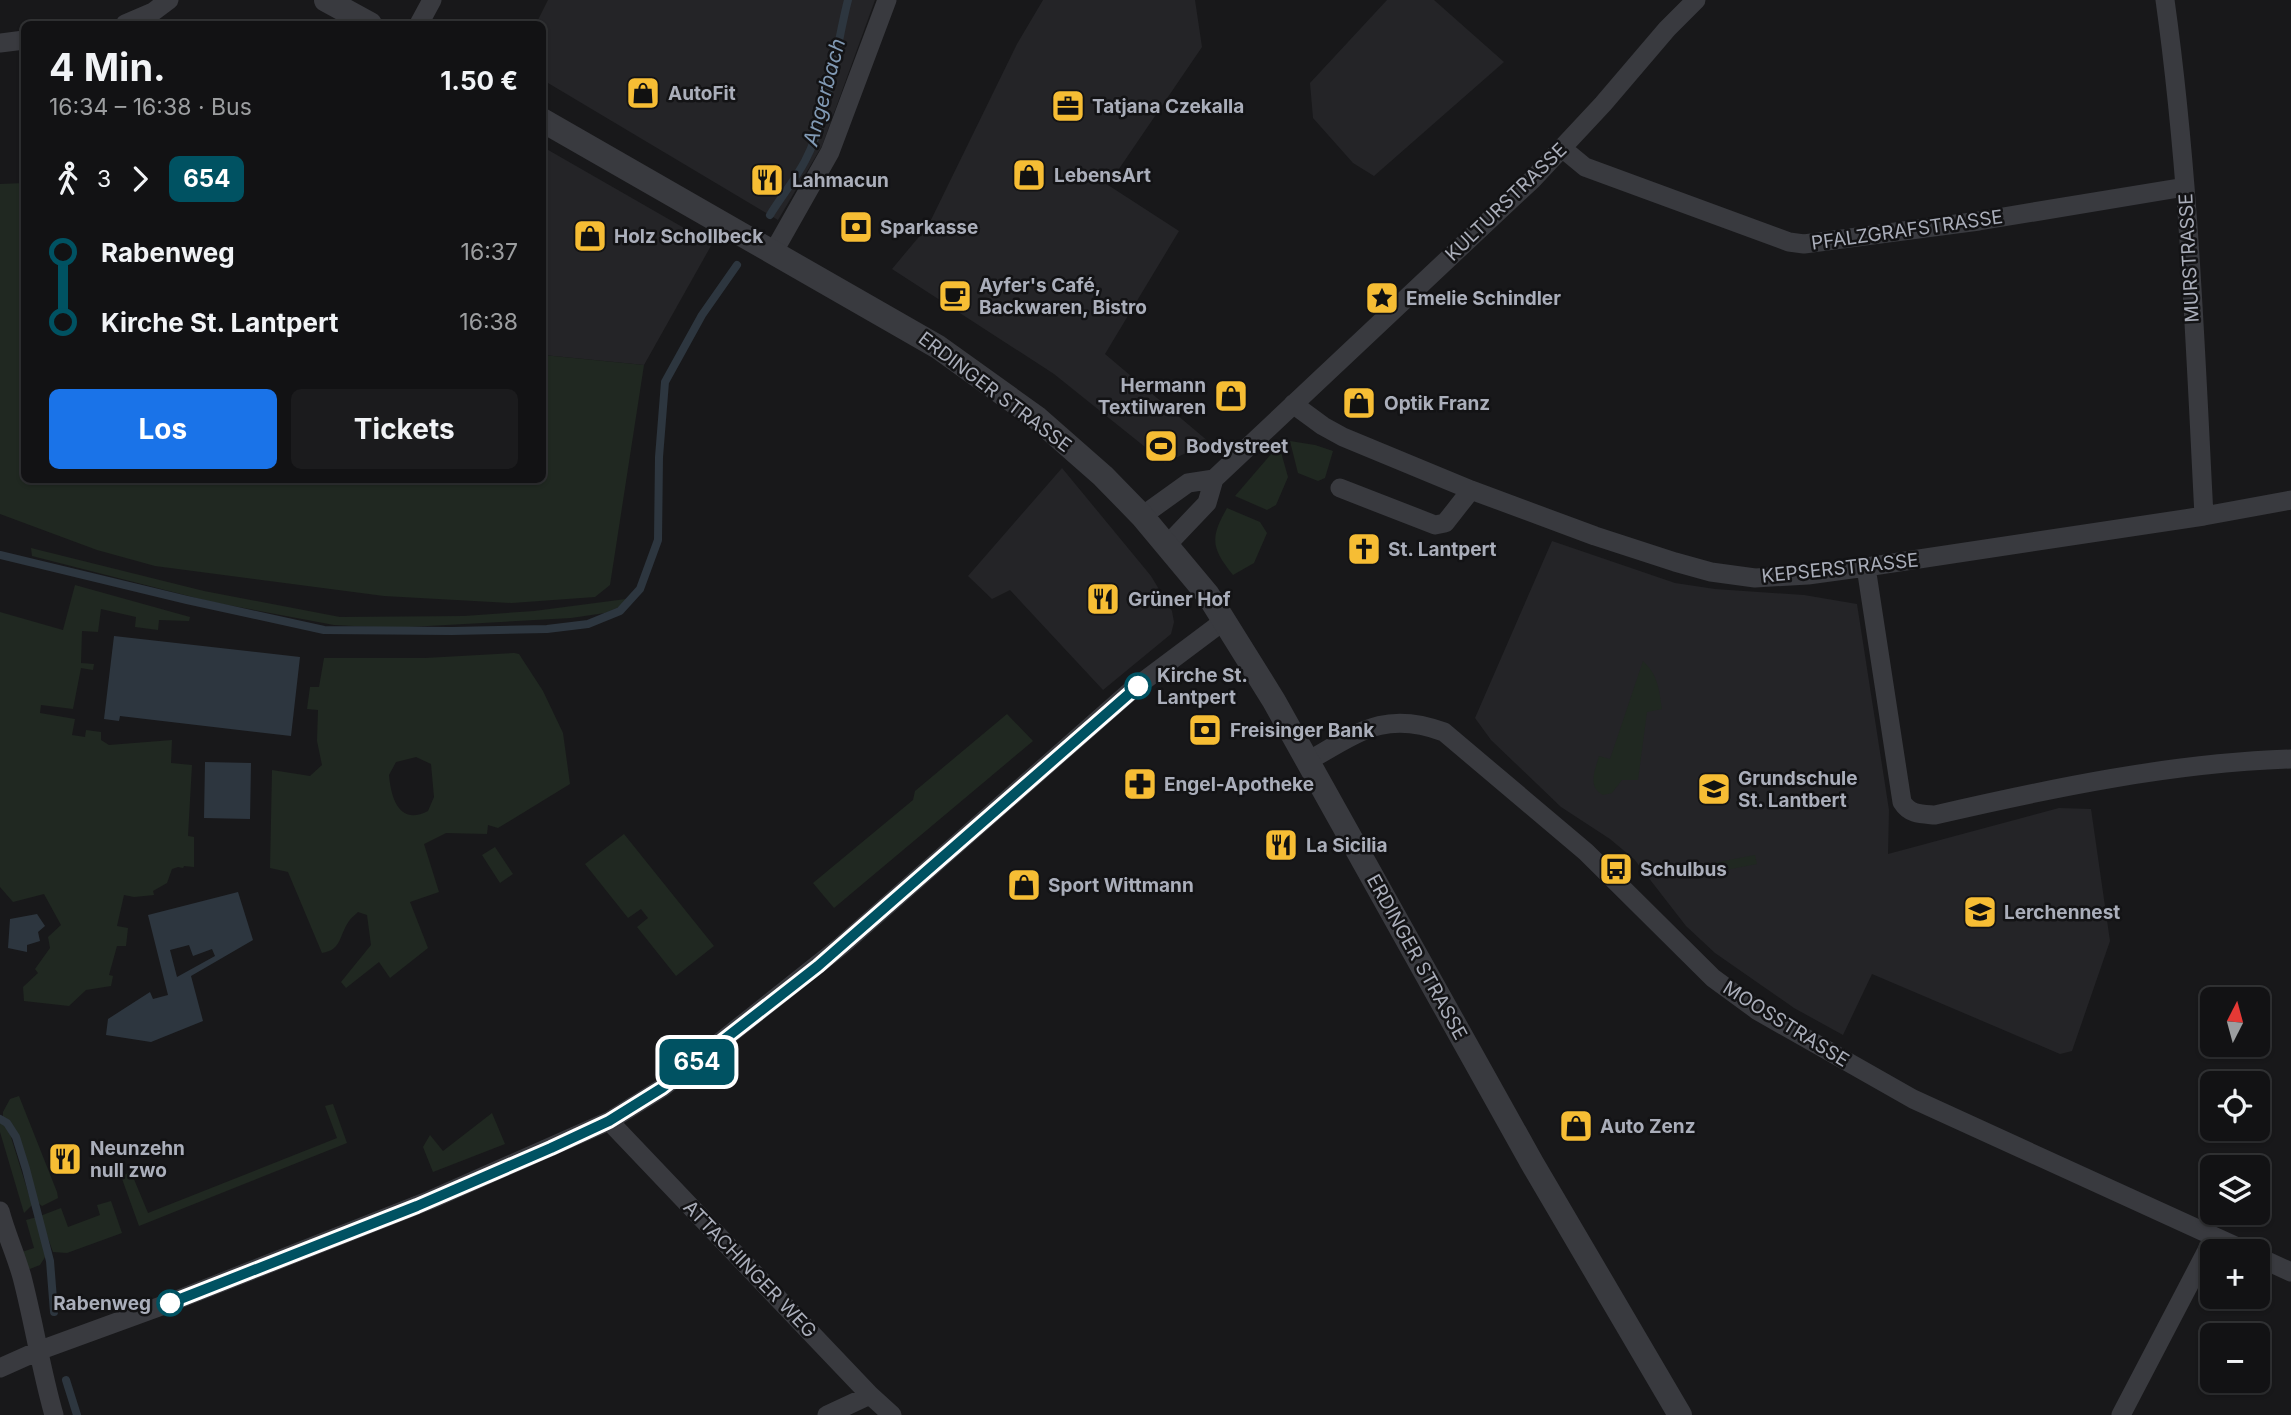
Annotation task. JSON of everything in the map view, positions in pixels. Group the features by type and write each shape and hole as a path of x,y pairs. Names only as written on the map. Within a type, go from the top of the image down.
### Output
{"street":[{"path":"132,21 153,12 169,0"},
{"path":"326,0 364,21"},
{"path":"421,21 432,0"},
{"path":"774,251 830,152 887,0"},
{"name":"KULTURSTRASSE","path":"1167,545 1208,503 1214,479 1524,187 1696,0"},
{"name":"MURSTRASSE","path":"2165,0 2176,74 2185,187 2204,516"},
{"path":"0,43 21,40"},
{"name":"ERDINGER STRASSE","path":"546,122 908,328 978,374 1037,418 1142,516 1208,595 1225,620 1308,761 1532,1163 1680,1415"},
{"name":"PFALZGRAFSTRASSE","path":"1562,148 1585,167 1607,176 1789,242 1804,244 1979,221 2185,187"},
{"name":"KEPSERSTRASSE","path":"1293,404 1343,437 1471,491 1675,562 1711,572 1745,577 1777,577 1866,567 2204,516 2291,500"},
{"name":"KULTURSTRASSE","path":"1142,516 1188,483 1214,479"},
{"path":"1340,488 1435,525 1445,523 1471,491"},
{"path":"1866,567 1902,802 1916,814 1935,815 2061,788 2197,767 2291,760"},
{"path":"0,1368 417,1206 609,1121 662,1088 818,966 1128,693 1225,620"},
{"name":"MOOSSTRASSE","path":"1308,761 1379,724 1423,724 1444,732 1586,852 1713,978 1748,1004 1913,1099 2219,1239"},
{"name":"ATTACHINGER WEG","path":"609,1121 892,1415"},
{"path":"0,1211 22,1277 54,1415"},
{"path":"2121,1415 2214,1237"},
{"path":"2270,1262 2291,1272"},
{"path":"827,1415 870,1395"}],"shaded area":[{"path":"548,0 875,0 822,146 778,220 546,82 546,21 538,21"},
{"path":"1043,0 1195,0 1202,47 1108,185 1179,231 1105,354 1209,442 1165,463 1054,374 892,269 928,226 1017,44"},
{"path":"1387,0 1434,0 1504,62 1374,176 1353,163 1313,118 1310,83"},
{"path":"546,149 712,244 644,365 546,355"},
{"path":"21,183 21,483 546,483 546,355 644,365 610,585 595,597 512,603 384,596 155,566 97,550 0,514 0,184"},
{"path":"1290,441 1333,451 1325,478 1318,481 1298,473"},
{"path":"1279,445 1288,477 1276,505 1267,510 1235,496"},
{"path":"1062,468 1151,576 1172,611 1174,622 1171,634 1103,690 1010,590 992,599 968,576"},
{"path":"1227,508 1260,522 1267,533 1254,563 1233,575 1220,557 1215,543 1218,527"},
{"name":"Grundschule St. Lantbert","path":"1552,541 1675,583 1715,589 1804,595 1857,604 1889,810 1888,854 2059,808 2091,809 2110,941 2072,1051 2060,1054 1872,974 1843,1035 1794,1008 1715,953 1686,926 1634,859 1610,839 1561,807 1491,740 1475,718"},
{"path":"31,548 204,591 340,617 464,616 534,611 626,599 624,605 605,613 571,618 392,628 334,625 212,602 32,556"},
{"path":"75,585 190,617 189,621 159,620 158,630 135,627 136,617 101,609 98,632 82,631 81,663 94,664 93,670 81,668 73,709 41,705 40,713 75,719 72,735 85,737 86,730 101,732 101,740 109,745 172,740 171,763 192,765 188,836 194,837 194,867 172,869 167,883 153,891 154,895 124,895 117,926 128,928 126,946 117,946 109,975 113,976 111,986 86,990 69,1006 24,1001 23,987 38,973 35,969 50,948 48,937 61,925 44,894 13,902 0,887 0,612 63,630"},
{"path":"114,636 300,657 291,736 120,716 119,721 104,719"},
{"path":"519,654 543,691 563,733 570,784 498,828 488,825 487,834 446,833 424,844 439,892 410,902 428,948 390,978 379,962 346,988 341,982 371,945 367,915 358,912 349,921 337,945 322,953 288,872 270,868 272,770 310,776 322,765 317,741 318,710 307,709 310,687 319,687 324,658","holes":["416,757 431,764 434,797 428,811 418,815 403,812 398,807 390,784 389,775 396,762"]},
{"path":"1643,661 1655,677 1662,709 1647,712 1638,780 1622,780 1612,793 1603,795 1594,783 1599,756 1610,759"},
{"path":"1007,714 1033,741 834,908 813,883 913,800 915,791"},
{"path":"205,762 251,763 250,819 204,818"},
{"path":"624,834 714,946 676,976 637,927 648,918 641,909 628,918 585,864"},
{"path":"495,847 513,874 500,883 482,855"},
{"path":"1755,855 1757,864 1710,873 1708,864"},
{"path":"238,892 253,940 191,976 203,1021 151,1042 106,1035 108,1019 150,992 153,999 168,995 148,915","holes":["189,945 193,956 212,949 215,956 177,977 170,950"]},
{"path":"37,914 45,926 38,932 40,941 27,945 27,952 8,948 10,919"},
{"path":"19,1096 57,1192 58,1198 42,1206 36,1201 17,1135 3,1118 10,1099"},
{"path":"333,1104 347,1143 139,1226 121,1176 131,1172 148,1213 337,1138 325,1106"},
{"path":"492,1113 505,1144 433,1172 423,1147 430,1135 443,1151"},
{"path":"0,1120 10,1134 32,1205 24,1213 0,1132"},
{"path":"111,1201 122,1233 67,1253 53,1252 40,1216 61,1208 68,1227 100,1215 97,1205"},
{"path":"37,1217 47,1254 40,1265 27,1270 22,1252 34,1248 26,1220"}],"waterway":[{"name":"Angerbach","path":"770,215 801,168 820,124 848,0"},
{"path":"0,555 324,630 547,629 588,624 620,611 640,589 658,540 659,457 665,382 702,315 737,265"},
{"path":"0,1119 7,1123 16,1137 26,1169 50,1261 54,1312"},
{"path":"66,1380 77,1415"}],"bus line":[{"name":"654","path":"170,1303 417,1206 551,1148 609,1121 662,1088 818,966 1138,686"}],"place":[{"name":"AutoFit","path":"643,93"},
{"name":"Tatjana Czekalla","path":"1068,106"},
{"name":"LebensArt","path":"1029,175"},
{"name":"Lahmacun","path":"767,180"},
{"name":"Sparkasse","path":"856,227"},
{"name":"Holz Schollbeck","path":"590,236"},
{"name":"Ayfer's Café, Backwaren, Bistro","path":"955,296"},
{"name":"Emelie Schindler","path":"1382,298"},
{"name":"Hermann Textilwaren","path":"1231,396"},
{"name":"Optik Franz","path":"1359,403"},
{"name":"Bodystreet","path":"1161,446"},
{"name":"St. Lantpert","path":"1364,549"},
{"name":"Grüner Hof","path":"1103,599"},
{"name":"Kirche St. Lantpert","path":"1138,686"},
{"name":"Freisinger Bank","path":"1205,730"},
{"name":"Engel-Apotheke","path":"1140,784"},
{"name":"Grundschule St. Lantbert","path":"1714,789"},
{"name":"La Sicilia","path":"1281,845"},
{"name":"Schulbus","path":"1616,869"},
{"name":"Sport Wittmann","path":"1024,885"},
{"name":"Lerchennest","path":"1980,912"},
{"name":"Auto Zenz","path":"1576,1126"},
{"name":"Neunzehn null zwo","path":"65,1159"},
{"name":"Rabenweg","path":"170,1303"}]}
